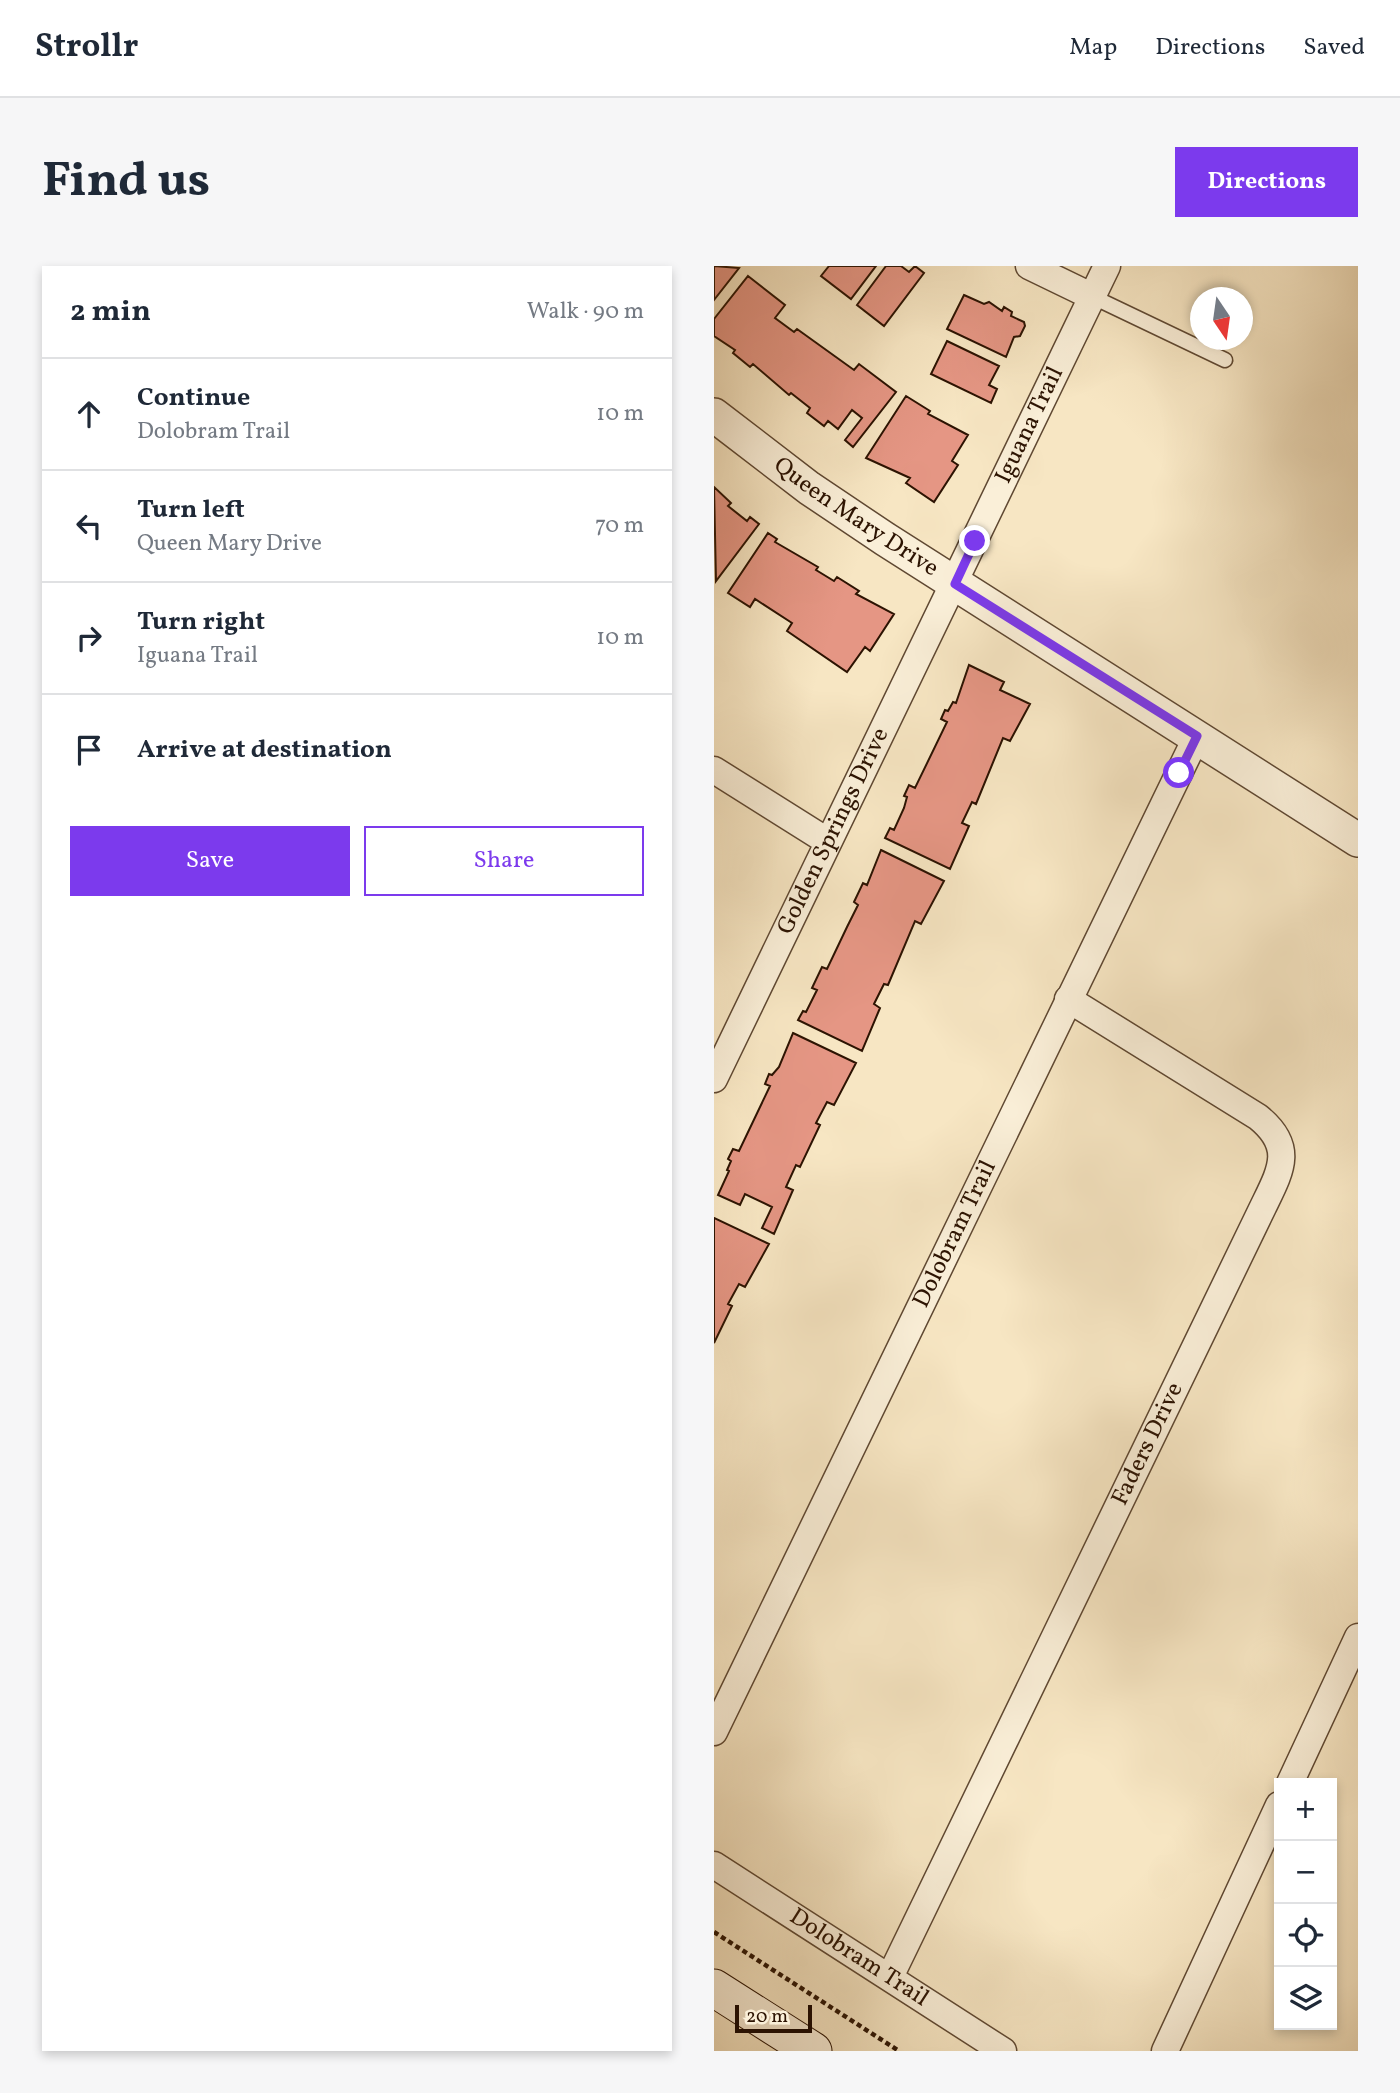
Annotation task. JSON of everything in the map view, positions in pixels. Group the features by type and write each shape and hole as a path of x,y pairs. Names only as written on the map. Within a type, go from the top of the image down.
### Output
{"main road":[{"path":"714,1988 813,2051"}],"street":[{"path":"1029,266 1091,296"},
{"name":"Iguana Trail","path":"955,584 1107,266"},
{"name":"Queen Mary Drive","path":"714,415 809,488 1358,840"},
{"name":"Golden Springs Drive","path":"714,1079 827,841 955,584"},
{"name":"Dolobram Trail","path":"714,1732 1197,736"},
{"path":"714,770 827,841"},
{"name":"Faders Drive","path":"890,1977 1263,1207 1283,1156 1279,1139 1258,1116 1068,999"},
{"path":"1292,1778 1358,1637"},
{"path":"1165,2051 1274,1816"},
{"name":"Dolobram Trail","path":"714,1865 1003,2051"}],"lane":[{"path":"1091,296 1225,360"}],"path":[{"path":"714,1932 899,2051"}],"building":[{"path":"714,266 739,268 714,300"},
{"path":"829,266 876,266 851,299 821,276"},
{"path":"886,266 901,266 909,272 915,266 924,273 884,326 857,305"},
{"path":"748,276 785,305 775,318 794,332 797,329 854,370 859,364 896,392 853,447 845,440 862,418 852,410 838,429 828,421 824,426 807,413 810,408 791,393 789,395 753,364 750,367 733,353 735,350 714,336 714,319"},
{"path":"964,295 984,304 989,302 1002,311 1004,307 1012,312 1011,316 1024,322 1020,336 1014,337 1006,357 947,329"},
{"path":"947,341 999,366 989,385 997,389 991,403 931,374"},
{"path":"906,396 930,411 928,414 968,435 952,461 958,465 934,502 906,483 910,478 866,458"},
{"path":"714,487 731,503 728,506 747,521 750,517 759,524 716,581"},
{"path":"768,533 777,539 775,542 818,567 816,570 834,581 837,577 859,591 856,594 894,614 870,651 865,647 847,672 787,631 792,623 755,599 750,607 728,593"},
{"path":"969,665 1004,682 1000,690 1030,704 1010,741 1003,738 976,804 972,802 962,823 969,826 950,869 885,838 890,828 894,830 904,808 907,797 904,796 909,785 915,788 947,722 941,719 945,710 948,711 953,702 956,703"},
{"path":"881,850 944,881 921,924 915,921 888,985 884,984 874,1004 880,1008 862,1051 798,1020 803,1011 806,1012 817,990 812,988 822,967 827,969 858,905 854,902 863,883 867,885"},
{"path":"793,1033 856,1063 834,1105 827,1102 816,1123 820,1125 800,1167 796,1165 786,1187 793,1190 774,1234 762,1228 772,1207 745,1194 740,1205 718,1195 729,1171 727,1170 731,1161 728,1159 733,1149 739,1151 770,1086 765,1084 769,1074 772,1075 779,1067"},
{"path":"714,1218 769,1244 745,1287 739,1284 728,1304 732,1306 714,1343"}],"route":[{"path":"975,541 955,584 1197,736 1179,773"}]}
